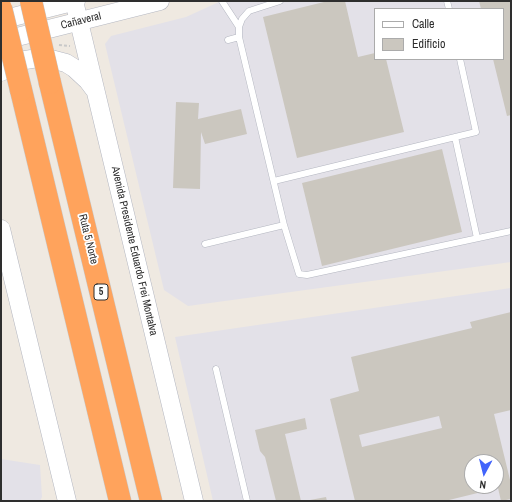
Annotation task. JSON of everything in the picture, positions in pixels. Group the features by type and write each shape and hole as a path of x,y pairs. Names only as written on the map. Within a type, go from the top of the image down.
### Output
{"highway":[{"name":"Ruta 5 Norte","path":"30,1 151,501"},
{"path":"1,8 120,501"}],"main road":[{"name":"Cañaveral","path":"1,20 75,1"},
{"name":"Avenida Presidente Eduardo Frei Montalva","path":"75,1 194,501"},
{"name":"Cañaveral","path":"1,41 160,1"},
{"path":"1,72 11,65 28,59 47,58 56,60 66,63 81,74 88,81 98,97"},
{"path":"1,229 66,500"}],"lane":[{"path":"222,1 239,27"},
{"path":"280,1 249,11 242,19 239,27 239,37 284,225 299,274 307,275 511,231"},
{"path":"228,40 239,37"},
{"path":"274,181 476,132 460,60"},
{"path":"455,137 477,238"},
{"path":"205,244 284,225"},
{"path":"216,369 247,501"}],"shaded area":[{"path":"221,1 511,1 511,262 188,306 164,290 105,44 111,36 186,17"},
{"path":"511,288 511,501 213,501 175,337"},
{"path":"1,459 40,465 42,497 40,501 1,501"}],"building":[{"path":"328,1 345,1 358,57 374,53 374,60 386,60 404,132 297,158 263,17"},
{"path":"479,1 511,1 511,115 507,116 493,60 504,60 504,8 481,8"},
{"path":"176,102 199,103 198,119 241,109 247,134 205,144 201,132 200,189 173,188"},
{"path":"442,149 462,232 322,266 302,183"},
{"path":"511,312 511,410 494,414 504,454 464,454 464,494 474,494 445,501 355,501 330,399 359,391 351,357 472,328 470,322","holes":["439,416 442,428 362,447 359,435"]},
{"path":"305,418 307,429 285,434 301,501 276,501 265,457 260,451 255,430"},
{"path":"504,455 511,484 511,499 501,501 499,494 504,494"},
{"path":"326,497 327,501 310,501 310,500"}]}
